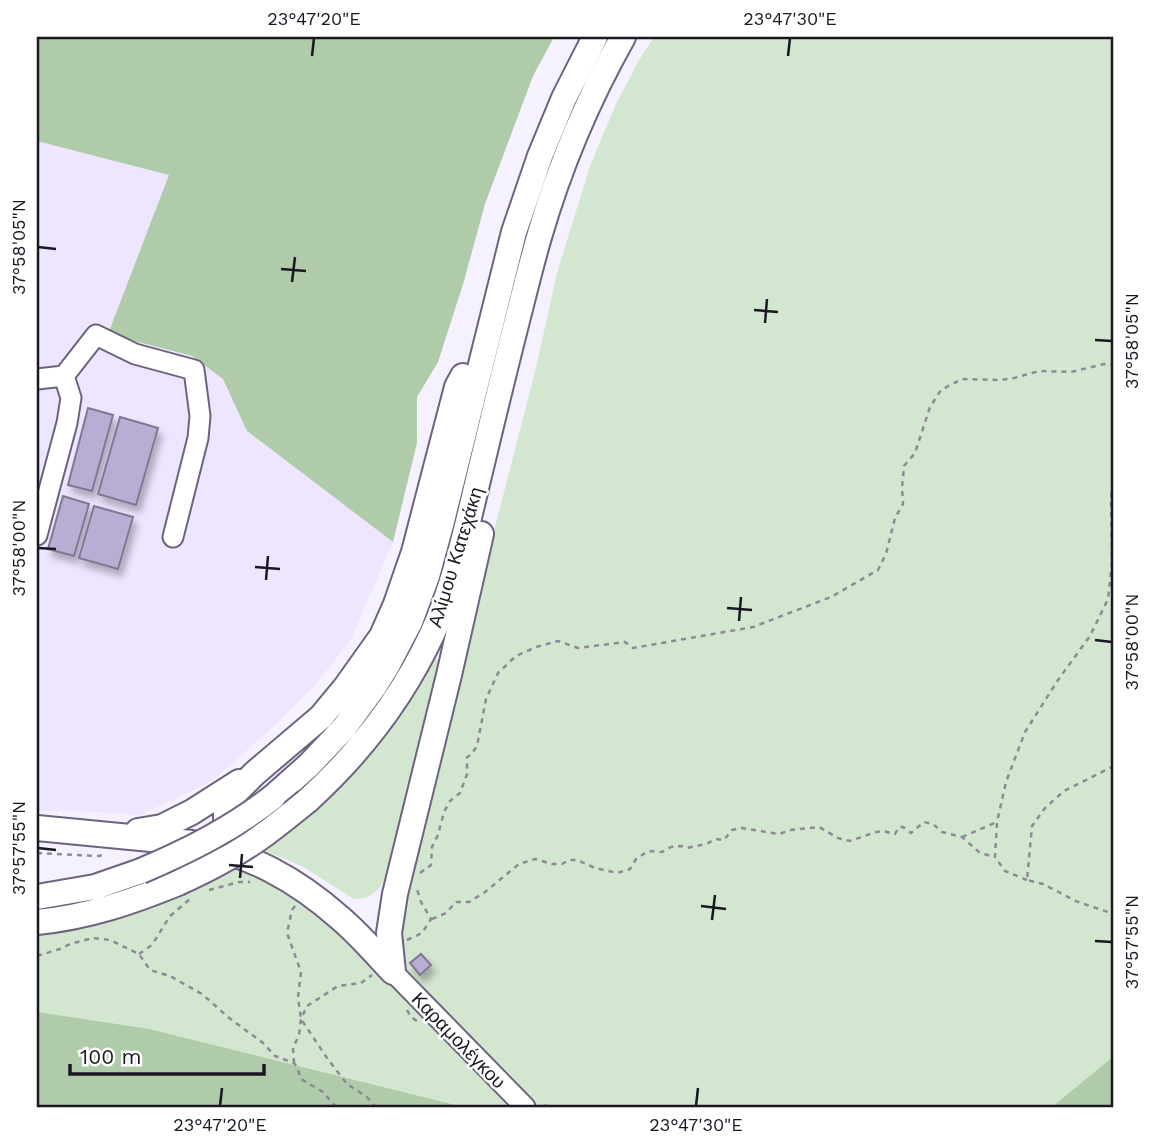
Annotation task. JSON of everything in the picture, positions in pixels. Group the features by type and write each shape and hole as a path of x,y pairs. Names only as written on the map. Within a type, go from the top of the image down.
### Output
{"main road":[{"name":"Αλίμου Κατεχάκη","path":"37,897 95,887 141,871 211,839 253,812 309,765 344,728 381,676 410,622 427,576 514,232 564,97 595,37"},
{"name":"Αλίμου Κατεχάκη","path":"37,922 76,917 187,889 307,801 346,763 379,723 409,678 443,607 462,544 539,237 555,189 586,110 623,37"},
{"path":"238,854 226,832 225,824 226,812 233,795 321,717 382,636 397,604 414,552 457,387 490,326"},
{"path":"385,972 395,894 490,495 496,405"},
{"path":"111,835 162,827 192,813 255,773"},
{"path":"37,828 192,843 238,854 301,887 341,918 385,972"},
{"path":"341,918 358,922 370,920 381,913 395,894"}],"street":[{"path":"37,379 64,376 96,335 135,354 194,370 200,416 198,438 173,537"},
{"path":"37,535 67,423 71,398 64,376"},
{"name":"Καραμολέγκου","path":"385,972 526,1107"}],"path":[{"path":"431,919 421,902 416,886 417,876 431,865 432,847 444,812 450,801 460,793 467,774 467,757 477,746 486,699 498,673 516,656 558,641 578,648 625,642 633,648 753,627 831,597 878,570 886,554 895,518 903,504 904,466 915,453 930,407 941,390 962,379 1000,380 1039,371 1072,372 1104,364 1114,365"},
{"path":"1114,454 1111,500 1112,563 1108,599 1090,636 1025,732 1006,782 997,822 995,857 1005,872 1043,884 1078,902 1114,914"},
{"path":"1027,880 1032,826 1045,808 1064,791 1114,766"},
{"path":"406,941 422,933 431,919 446,913 456,902 469,902 519,864 534,859 552,864 577,860 595,869 617,873 630,869 636,859 648,851 662,852 671,847 687,848 716,839 724,840 732,830 742,828 779,834 819,827 838,838 850,841 883,831 895,834 900,827 911,833 924,822 933,824 942,832 962,837 980,853 995,857"},
{"path":"962,837 997,822"},
{"path":"203,892 239,882 249,882"},
{"path":"139,954 152,945 170,916 188,900 187,889"},
{"path":"300,901 292,910 287,933 301,972 298,997 301,1019 299,1035 293,1048 294,1063 301,1079 323,1093 337,1107"},
{"path":"37,956 93,938 110,940 139,954 150,970 170,976 202,994 275,1056 294,1063"},
{"path":"301,1019 307,1006 338,986 361,983 385,972"},
{"path":"301,1019 347,1084 367,1097 375,1107"},
{"path":"542,1107 552,1107"}],"shaded area":[{"path":"37,141 170,175 108,334 192,356 223,379 247,431 393,542 351,639 316,684 212,781 141,815 37,811"}],"green space":[{"path":"37,37 554,37 533,76 485,204 438,362 417,397 417,443 393,542 247,431 223,379 192,356 108,334 169,175 37,141"},
{"path":"654,37 1114,37 1114,1107 37,1107 37,926 237,859 256,866 366,948 400,904 536,368 557,273 590,166 616,104"},
{"path":"430,659 440,659 391,862 379,888 369,896 354,899 305,868 256,849"},
{"path":"37,1012 149,1029 463,1107 37,1107"},
{"path":"1114,1056 1114,1107 1052,1107"}],"building":[{"path":"88,408 113,415 92,491 68,485"},
{"path":"120,417 158,428 136,505 98,494"},
{"path":"63,496 89,504 74,556 48,549"},
{"path":"94,506 133,517 118,569 79,558"},
{"path":"421,954 431,965 420,975 410,963"}]}
